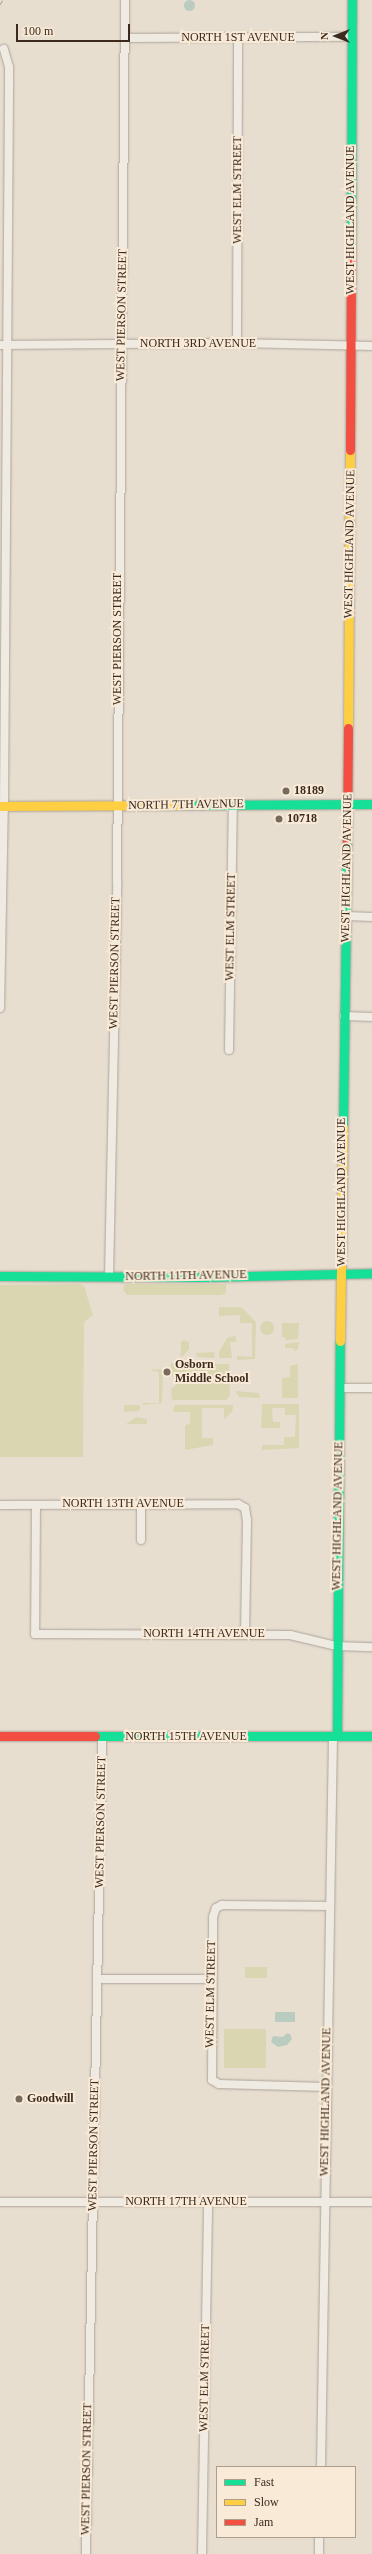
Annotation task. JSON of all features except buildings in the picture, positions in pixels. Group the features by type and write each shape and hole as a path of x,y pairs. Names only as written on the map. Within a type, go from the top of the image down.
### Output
{"street":[{"name":"WEST PIERSON STREET","path":"109,1277 117,806 125,0"},
{"name":"WEST HIGHLAND AVENUE","path":"321,2466 326,2087 335,1736 348,804 352,0"},
{"name":"NORTH 1ST AVENUE","path":"125,38 352,37"},
{"name":"WEST ELM STREET","path":"237,343 238,38"},
{"path":"0,1008 4,345 9,81 9,67 4,49"},
{"name":"NORTH 3RD AVENUE","path":"4,345 237,343 372,346"},
{"name":"NORTH 7TH AVENUE","path":"2,806 372,804"},
{"name":"WEST ELM STREET","path":"229,1050 233,805"},
{"path":"346,916 372,917"},
{"path":"344,1016 372,1017"},
{"name":"NORTH 11TH AVENUE","path":"0,1276 202,1277 372,1273"},
{"path":"340,1388 372,1388"},
{"path":"141,1504 141,1540"},
{"name":"NORTH 13TH AVENUE","path":"0,1505 238,1504 245,1508 247,1520 245,1634"},
{"name":"NORTH 14TH AVENUE","path":"36,1505 35,1634 290,1635 336,1646 372,1647"},
{"name":"NORTH 15TH AVENUE","path":"0,1736 372,1736"},
{"name":"WEST PIERSON STREET","path":"86,2554 102,1737"},
{"name":"WEST ELM STREET","path":"326,2087 219,2084 212,2080 213,1917 216,1908 222,1905 330,1906"},
{"path":"98,1979 212,1979"},
{"name":"NORTH 17TH AVENUE","path":"0,2202 372,2202"},
{"name":"WEST ELM STREET","path":"202,2554 208,2202"},
{"path":"319,2538 319,2554"}],"shaded area":[{"path":"187,0 191,0 193,1 193,9 187,10 184,7 184,3"},
{"path":"80,1284 84,1286 93,1315 84,1322 83,1457 0,1457 0,1285"},
{"path":"124,1284 226,1284 226,1289 225,1294 220,1295 127,1295 123,1290"},
{"path":"219,1307 241,1307 256,1322 255,1359 237,1360 237,1356 252,1357 252,1323 240,1323 240,1315 219,1316"},
{"path":"267,1321 272,1323 274,1328 272,1333 267,1335 262,1333 260,1328 262,1323"},
{"path":"282,1323 299,1323 298,1339 285,1340 285,1337 282,1337"},
{"path":"235,1336 237,1342 230,1342 232,1358 219,1358 219,1352 227,1338"},
{"path":"183,1340 189,1342 189,1349 182,1357 179,1354 181,1354 181,1342"},
{"path":"299,1342 298,1349 294,1351 293,1348 285,1348 285,1344"},
{"path":"215,1352 214,1358 197,1357 196,1353"},
{"path":"171,1363 229,1364 230,1396 226,1400 172,1400 171,1389 176,1385 175,1377 171,1375"},
{"path":"298,1364 298,1398 282,1398 282,1378 290,1377 290,1366"},
{"path":"163,1369 162,1403 143,1405 143,1403 159,1403 159,1372 149,1370"},
{"path":"235,1391 259,1393 260,1398 239,1397"},
{"path":"262,1404 299,1404 299,1448 262,1450 262,1445 284,1445 284,1437 295,1437 296,1415 285,1415 285,1408 272,1408 273,1422 280,1422 280,1428 261,1428"},
{"path":"124,1405 140,1405 140,1408 139,1411 124,1412"},
{"path":"175,1405 233,1405 233,1407 232,1412 224,1419 224,1408 202,1408 202,1438 213,1438 213,1445 185,1450 185,1425 190,1424 190,1412 173,1412"},
{"path":"136,1417 147,1419 147,1424 126,1424"},
{"path":"245,1967 267,1967 267,1978 245,1978"},
{"path":"275,2012 295,2012 295,2022 275,2022"},
{"path":"224,2029 266,2029 266,2068 224,2068"},
{"path":"287,2033 290,2034 292,2039 287,2045 278,2047 271,2042 273,2036 283,2037"}],"tram line":[{"path":"0,4 2,0"}],"traffic: fast":[{"path":"351,256 352,0"},
{"path":"185,805 372,804"},
{"path":"343,1127 347,841"},
{"path":"0,1276 202,1277 372,1273"},
{"path":"337,1736 340,1341"},
{"path":"95,1736 372,1736"}],"traffic: slow":[{"path":"348,728 350,450"},
{"path":"0,806 185,805"},
{"path":"340,1341 343,1127"}],"traffic: jam":[{"path":"350,450 351,256"},
{"path":"347,841 348,728"},
{"path":"0,1736 95,1736"}],"place":[{"name":"18189","path":"286,791"},
{"name":"10718","path":"279,819"},
{"name":"Osborn Middle School","path":"167,1372"},
{"name":"Goodwill","path":"19,2099"}]}
